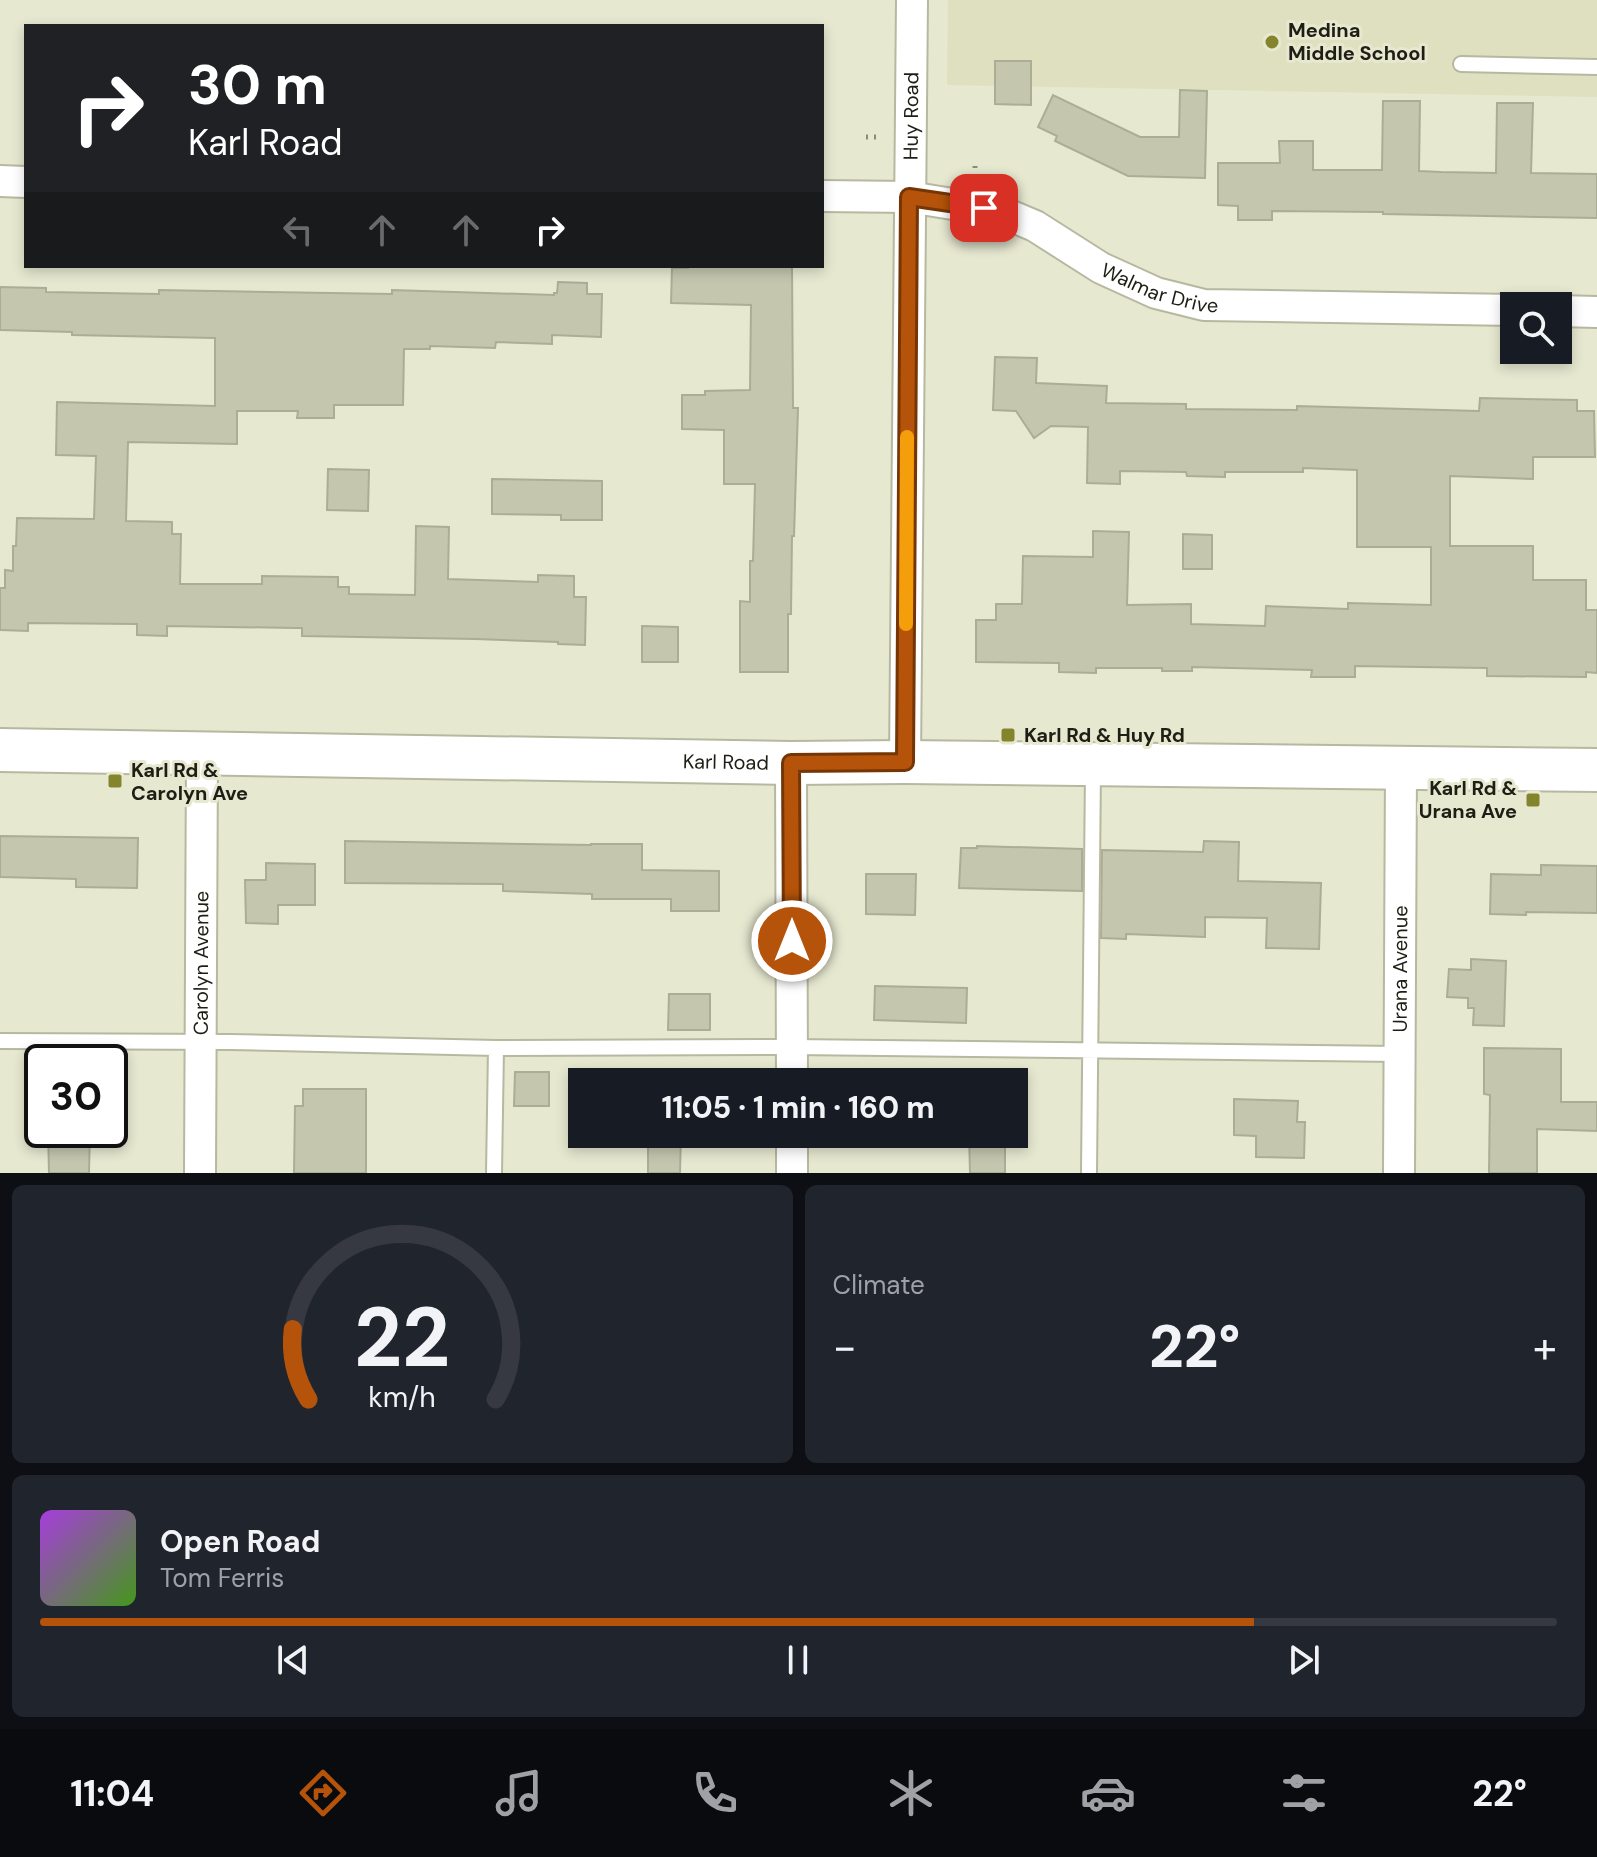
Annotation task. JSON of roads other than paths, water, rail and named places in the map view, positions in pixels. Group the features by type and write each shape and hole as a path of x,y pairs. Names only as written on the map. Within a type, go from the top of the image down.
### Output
{"main road":[{"name":"Karl Road","path":"0,750 791,763 1597,770"}],"street":[{"name":"Huy Road","path":"905,762 912,0"},
{"path":"0,181 24,182"},
{"name":"Walmar Drive","path":"824,196 909,197 1002,212 1035,226 1101,268 1156,293 1204,305 1500,310"},
{"path":"1572,311 1597,312"},
{"name":"Carolyn Avenue","path":"200,1173 202,754"},
{"path":"791,763 792,1068"},
{"name":"Urana Avenue","path":"1399,1173 1401,767"},
{"path":"792,1148 792,1173"}],"lane":[{"path":"1461,64 1597,67"},
{"path":"1089,1173 1093,764"},
{"path":"0,1041 1400,1054"},
{"path":"494,1173 496,1048"}],"place":[{"name":"Medina Middle School","path":"1272,42"},
{"name":"Karl Rd & Huy Rd","path":"1008,735"},
{"name":"Karl Rd & Carolyn Ave","path":"115,781"},
{"name":"Karl Rd & Urana Ave","path":"1533,800"}]}
